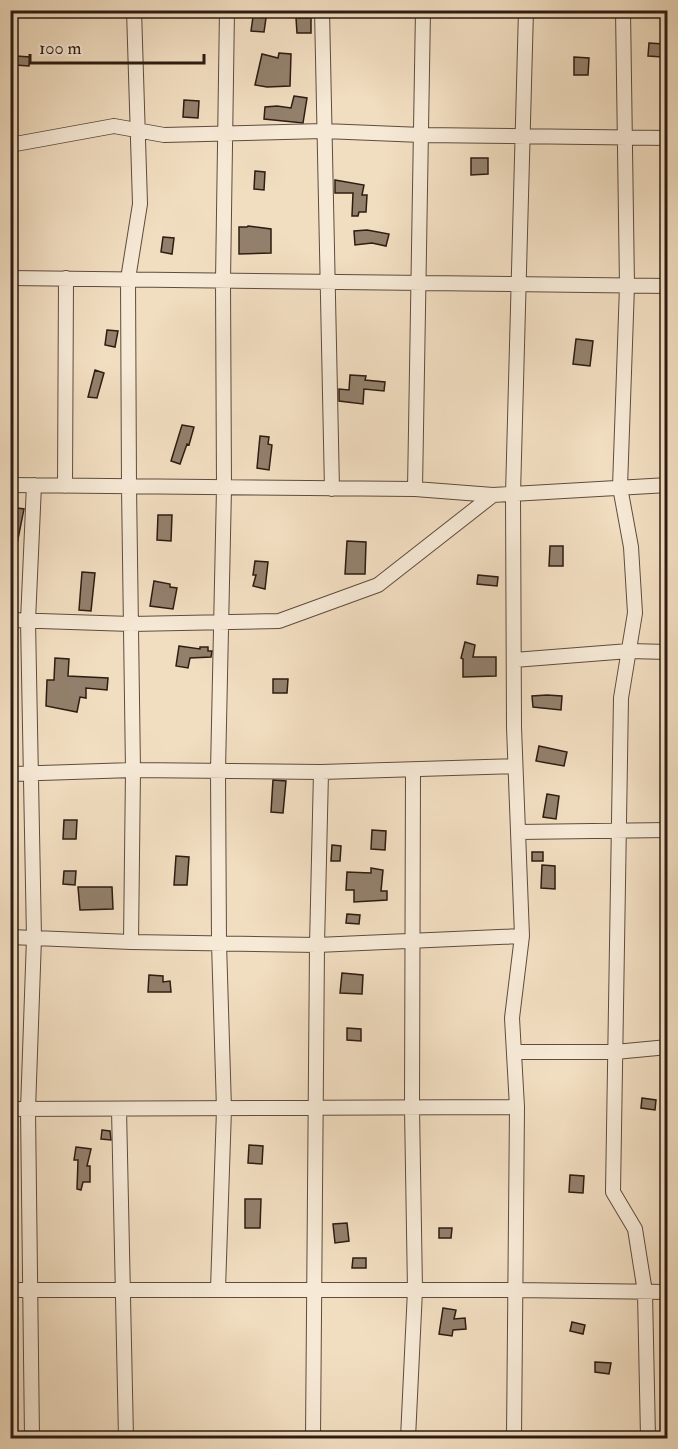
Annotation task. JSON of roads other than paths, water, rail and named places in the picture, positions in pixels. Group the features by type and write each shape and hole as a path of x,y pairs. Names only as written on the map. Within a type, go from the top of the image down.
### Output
{"street":[{"path":"131,942 134,770 128,279 140,204 134,10"},
{"path":"218,1289 224,1108 219,943 218,771 224,488 223,280 227,10"},
{"path":"322,10 332,489"},
{"path":"415,489 423,10"},
{"path":"514,1438 517,1107 512,1018 522,936 516,766 513,494 526,10"},
{"path":"623,10 627,286 620,487 631,548 635,613 621,698 613,1192 635,1229 645,1292 648,1438"},
{"path":"10,145 114,126 164,135 324,131 422,135 668,138"},
{"path":"10,278 668,286"},
{"path":"65,486 66,278"},
{"path":"10,485 415,489 493,495 668,484"},
{"path":"32,1438 28,1110 34,938 28,621 34,485"},
{"path":"10,620 131,624 279,621 378,585 493,495"},
{"path":"514,660 629,651 668,652"},
{"path":"10,774 134,770 321,772 516,766"},
{"path":"408,1438 415,1290 412,1108 412,770"},
{"path":"313,1438 317,945 321,772"},
{"path":"518,832 668,830"},
{"path":"10,937 131,942 317,945 522,936"},
{"path":"514,1052 615,1052 668,1047"},
{"path":"10,1109 517,1107"},
{"path":"119,1109 126,1438"},
{"path":"10,1290 122,1288 668,1292"}]}
